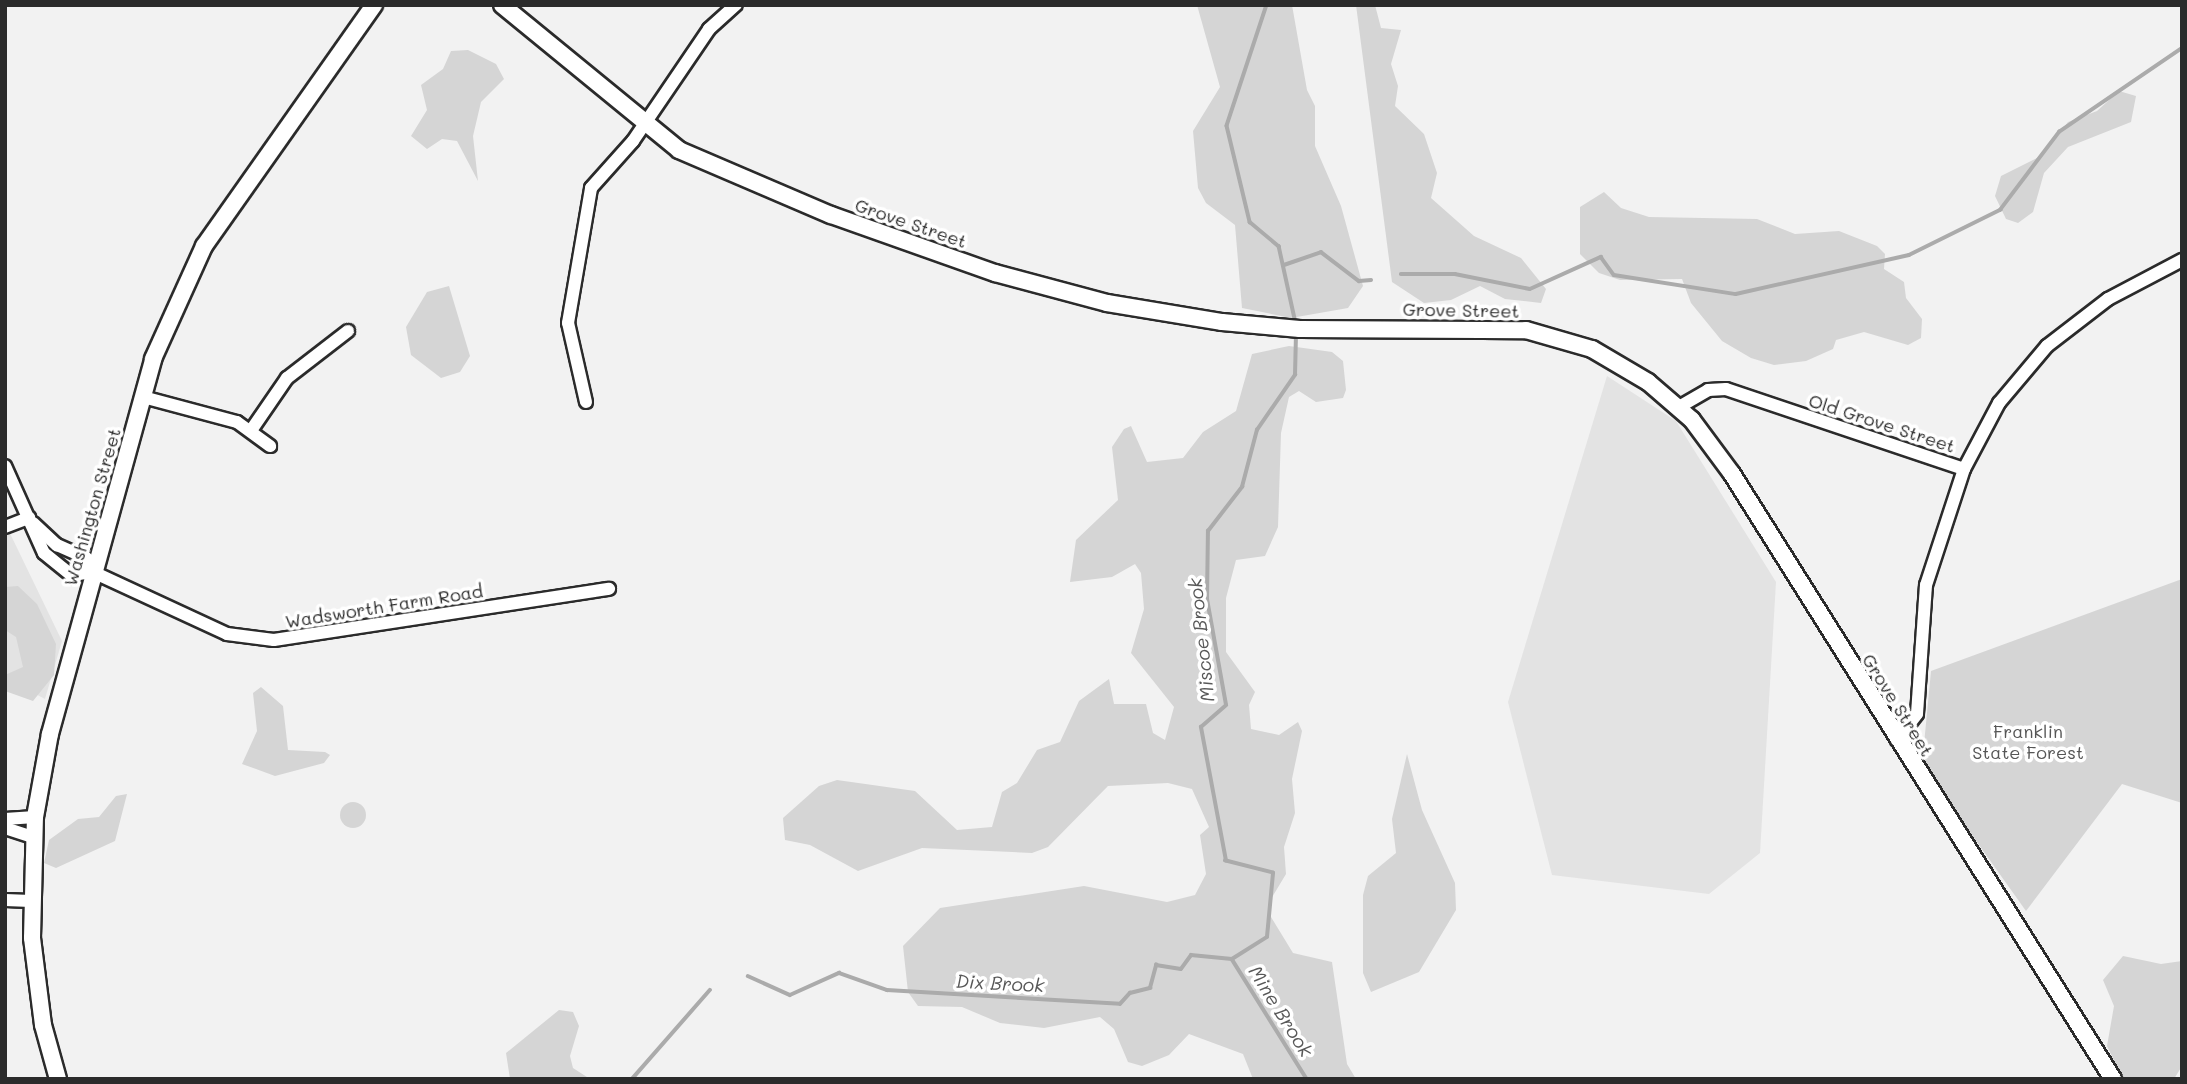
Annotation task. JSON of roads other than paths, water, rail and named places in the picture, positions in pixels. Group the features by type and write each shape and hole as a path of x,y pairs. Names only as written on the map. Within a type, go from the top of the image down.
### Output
{"main road":[{"name":"Washington Street","path":"58,1079 43,1025 31,901 35,817 93,572 143,397 192,266 374,5"},
{"name":"Grove Street","path":"502,5 645,125 739,179 995,273 1107,303 1296,329 1487,327 1550,334 1606,356 1679,407 1732,474 1897,740 2113,1079"}],"street":[{"path":"586,402 568,323 585,208 596,179 645,125 705,34 736,5"},
{"path":"1964,468 1999,403 2047,346 2108,299 2182,260"},
{"path":"252,429 287,378 348,331"},
{"name":"Old Grove Street","path":"1679,407 1708,390 1726,389 1964,468 1926,586 1917,714 1897,740"},
{"path":"143,397 252,429 270,446"},
{"path":"5,466 40,546 62,570 80,578 93,572 86,558 57,545 29,519"},
{"path":"5,527 29,519"},
{"name":"Wadsworth Farm Road","path":"93,572 227,635 274,640 609,589"},
{"path":"5,819 35,817"},
{"path":"5,828 33,837"},
{"path":"5,900 31,901"}],"waterway":[{"name":"Miscoe Brook","path":"1267,5 1227,126 1250,222 1279,246 1296,323"},
{"path":"1401,274 1455,274 1530,289 1601,257 1614,275 1736,294 1909,255 2000,210 2059,132 2182,48"},
{"path":"1284,265 1321,252 1359,281 1371,280"},
{"name":"Miscoe Brook","path":"1232,959 1267,937 1273,873 1226,861 1201,727 1226,705 1207,599 1208,531 1242,487 1257,430 1295,375 1296,334"},
{"name":"Dix Brook","path":"748,976 790,995 839,973 887,990 1120,1004 1130,993 1150,988 1156,965 1181,969 1191,955 1232,959"},
{"name":"Mine Brook","path":"1232,959 1307,1079"},
{"name":"Dix Brook","path":"632,1079 710,990"}],"park label":[{"name":"Franklin State Forest","path":"2028,742"}]}
